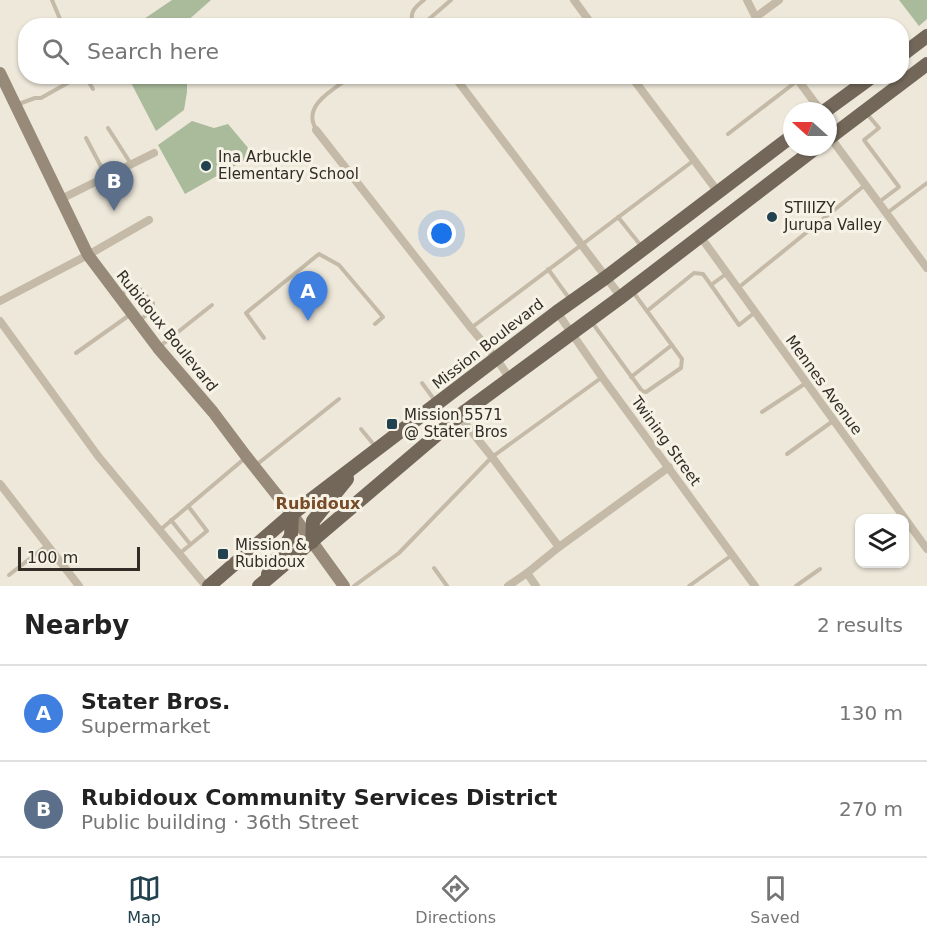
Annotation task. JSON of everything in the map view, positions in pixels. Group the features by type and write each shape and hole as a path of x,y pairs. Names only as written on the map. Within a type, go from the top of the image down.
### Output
{"main road":[{"path":"909,50 927,36"},
{"path":"909,78 927,64"},
{"name":"Rubidoux Boulevard","path":"0,73 88,255 158,348 213,412 292,514 344,586"},
{"path":"836,102 862,84"},
{"path":"837,130 901,84"},
{"name":"Mission Boulevard","path":"208,586 292,514 783,143"},
{"path":"261,585 459,416 626,293 805,156"},
{"path":"312,542 313,522 359,463"},
{"path":"261,585 291,536 292,514"}],"street":[{"path":"574,0 587,18"},
{"path":"747,0 756,18"},
{"path":"761,18 779,0"},
{"path":"460,84 605,278 626,293"},
{"path":"637,84 718,192"},
{"path":"800,84 815,102"},
{"path":"316,130 510,378"},
{"path":"837,147 927,268"},
{"path":"61,198 154,153"},
{"path":"0,301 149,220"},
{"name":"Mennes Avenue","path":"700,236 927,549"},
{"name":"Twining Street","path":"557,312 755,586"},
{"path":"0,321 98,456 208,586"},
{"path":"459,416 559,547"},
{"path":"508,586 669,467"},
{"path":"0,484 79,586"},
{"path":"527,573 537,586"}],"lane":[{"path":"52,0 60,18"},
{"path":"412,18 411,13 414,8 424,0"},
{"path":"430,18 451,0"},
{"path":"16,105 41,98 66,84"},
{"path":"90,84 93,89"},
{"path":"316,130 312,121 315,107 320,99 341,84"},
{"path":"728,134 790,84"},
{"path":"865,111 879,128 864,140 899,187 879,202"},
{"path":"108,128 131,164"},
{"path":"86,138 106,177"},
{"path":"471,328 693,160"},
{"path":"887,213 927,183"},
{"path":"737,288 866,185"},
{"path":"618,217 643,249"},
{"path":"264,338 246,313 319,254 339,265 383,317 375,324"},
{"path":"548,269 571,302"},
{"path":"647,311 694,273 703,274 739,325 755,313"},
{"path":"711,285 727,274"},
{"path":"76,353 135,317 153,309 153,303 136,286 118,296"},
{"path":"590,320 642,391 646,392 681,368 682,359 672,345 647,311 626,293"},
{"path":"158,348 212,305"},
{"path":"632,377 672,345"},
{"path":"354,586 399,553 492,457 602,377"},
{"path":"422,383 438,404"},
{"path":"762,412 806,383"},
{"path":"159,530 188,506 339,399"},
{"path":"787,453 834,421"},
{"path":"361,429 377,449"},
{"path":"179,554 207,531 188,506"},
{"path":"171,520 190,544"},
{"path":"9,575 47,545"},
{"path":"689,586 732,555"},
{"path":"434,568 447,586"},
{"path":"796,586 820,569"}],"green space":[{"path":"172,0 211,0 191,18 145,18"},
{"path":"899,0 927,0 927,19 919,26"},
{"path":"132,84 187,84 184,110 156,131"},
{"path":"192,121 214,128 228,124 254,155 185,194 158,145"}],"place":[{"name":"Ina Arbuckle Elementary School","path":"206,166"},
{"name":"Rubidoux Community Services District","path":"114,211"},
{"name":"STIIIZY Jurupa Valley","path":"772,217"},
{"name":"Stater Bros.","path":"308,321"},
{"name":"Mission 5571 @ Stater Bros","path":"392,424"},
{"name":"Mission & Rubidoux","path":"223,554"}],"district":[{"name":"Rubidoux","path":"318,503"}]}
